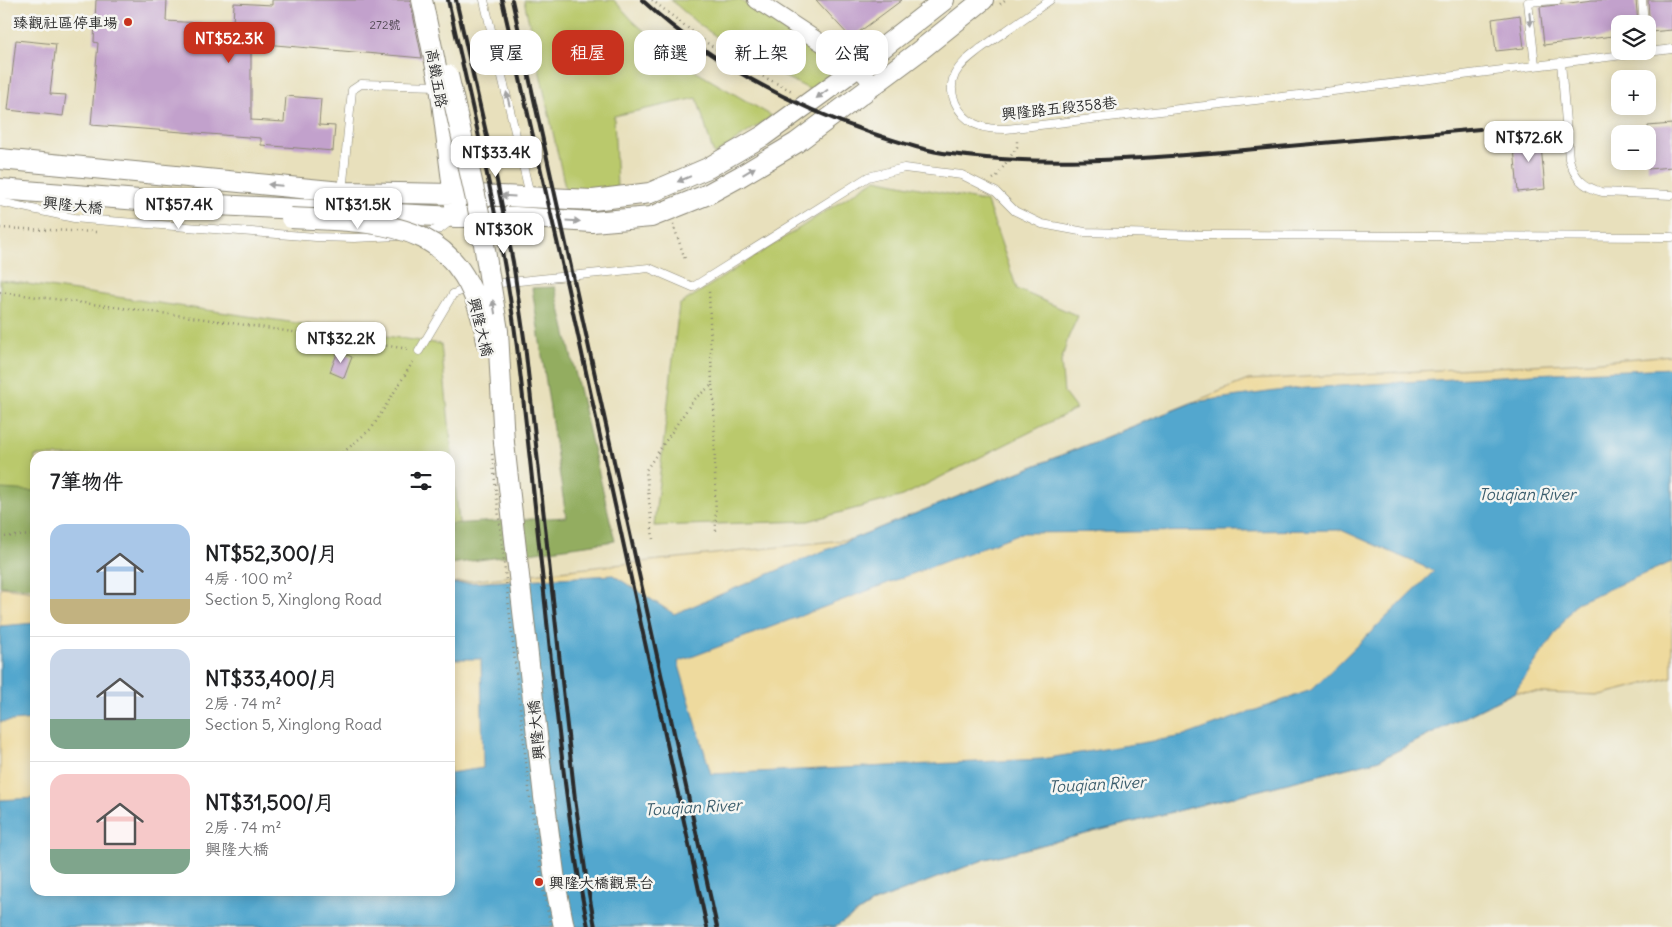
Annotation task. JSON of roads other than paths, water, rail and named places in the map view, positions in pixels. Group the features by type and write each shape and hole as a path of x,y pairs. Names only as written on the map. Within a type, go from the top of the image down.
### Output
{"street":[{"name":"高鐵五路","path":"422,0 444,81 456,217"},
{"name":"興隆大橋","path":"431,0 444,81 479,213 497,322 498,446"},
{"path":"756,0 816,39"},
{"path":"888,44 944,0"},
{"path":"0,189 177,203 456,217 516,217 592,222 651,217 706,195 796,143 874,86 983,0"},
{"path":"0,159 342,192 454,194 593,200 650,193 708,168 764,136 847,75"},
{"path":"865,75 874,86"},
{"name":"興隆大橋","path":"0,195 69,206 349,220 382,224 408,231 428,240 447,254 460,269 470,286 486,333 498,446 544,797 556,888 564,927"}],"lane":[{"path":"484,0 531,198"},
{"name":"興隆路五段358巷","path":"1050,0 964,62 955,75 952,87 953,98 965,118 976,125 990,129 1006,129 1611,56"},
{"path":"1535,65 1528,2 1556,0"},
{"path":"1642,0 1643,15"},
{"name":"興隆路五段358巷","path":"1656,51 1672,49"},
{"path":"1561,62 1569,159 1581,183 1591,189 1612,194 1672,195"},
{"path":"342,192 352,90 361,84 444,81"},
{"path":"419,351 453,294 478,285 649,268 692,287 868,178 904,168 962,175 996,192 1015,211 1024,216 1042,224 1085,232 1202,235 1672,237"},
{"path":"0,202 74,218 316,237 354,238 406,235 440,229 456,217"}],"water":[{"name":"Touqian River","path":"1672,368 1672,562 1576,603 1515,692 1379,760 986,859 874,902 835,927 0,927 0,800 30,798 30,896 455,896 455,772 483,768 481,659 455,659 455,584 613,575 674,614 852,539 1194,402 1291,389 1533,374","holes":["1341,530 1434,571 1311,690 1184,736 1042,759 711,774 678,662 1021,533"]},
{"path":"30,623 30,719 0,722 0,626"}],"railway":[{"path":"448,0 487,173 511,303 527,432 564,779 588,927"},
{"path":"456,0 497,181 513,262 525,345 575,799 595,927"},
{"path":"502,0 567,285 707,927"},
{"path":"512,0 717,927"},
{"path":"642,0 694,43 722,62 781,95 874,134 941,153 1016,160 1113,160 1480,129"}],"place":[{"name":"臻觀社區停車場","path":"128,22"},
{"name":"興隆大橋觀景台","path":"539,882"}]}
